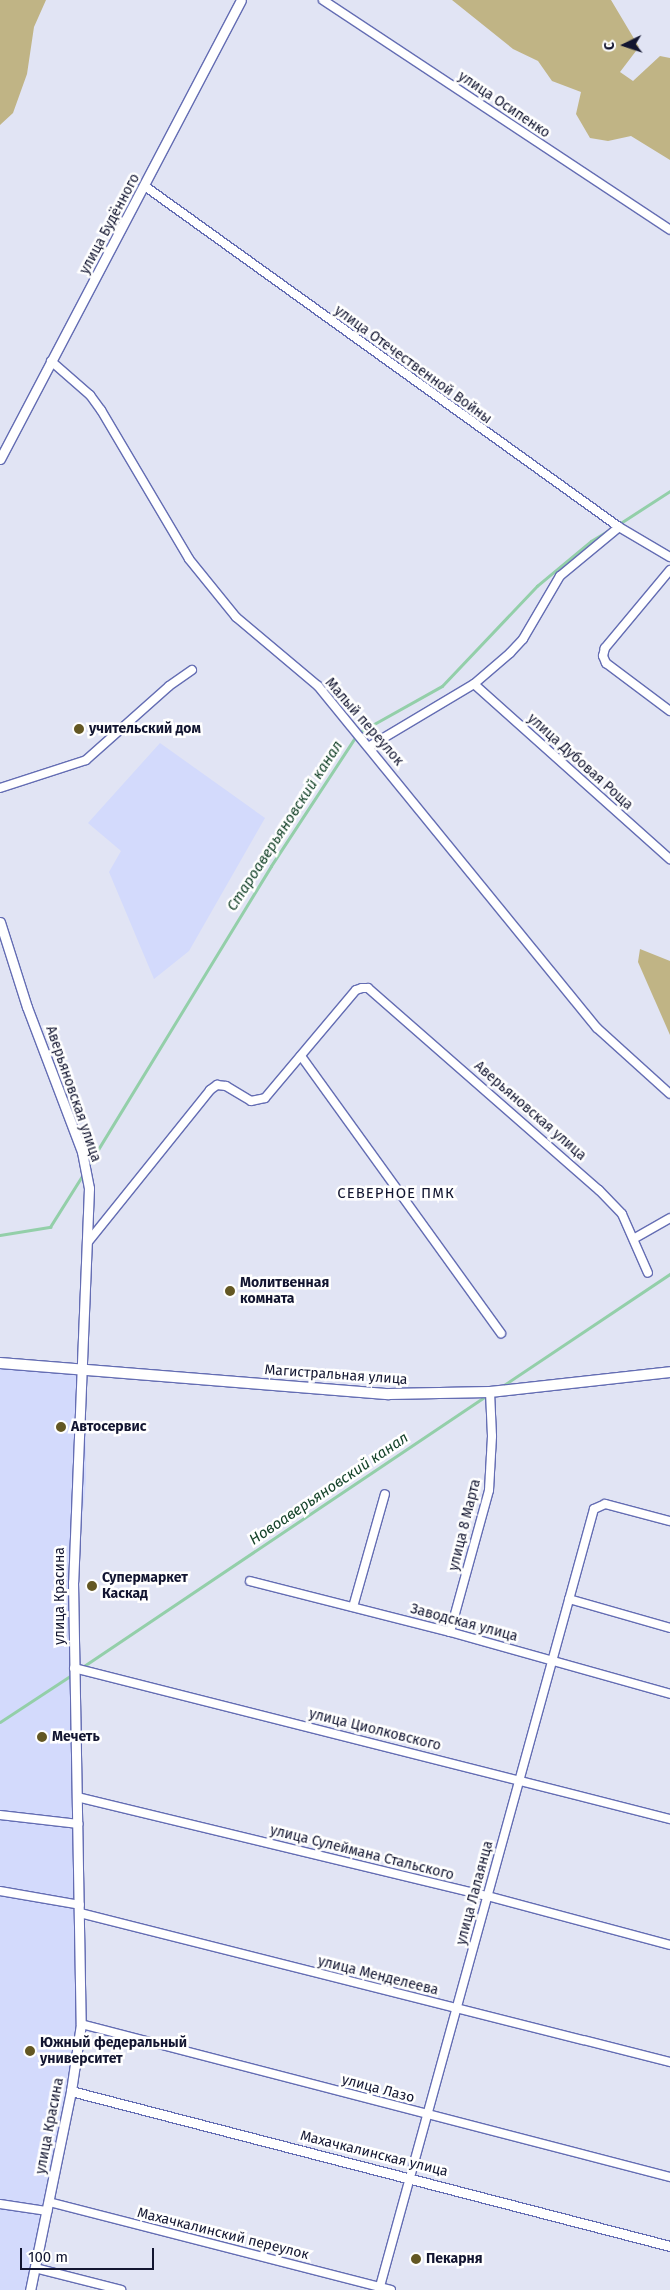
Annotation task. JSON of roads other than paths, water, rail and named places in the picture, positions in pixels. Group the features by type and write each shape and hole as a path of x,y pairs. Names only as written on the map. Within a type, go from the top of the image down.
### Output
{"main road":[{"name":"Магистральная улица","path":"0,1363 389,1394 490,1392 670,1372"}],"street":[{"name":"улица Будённого","path":"0,460 51,361 146,187 241,0"},
{"name":"улица Осипенко","path":"324,0 670,230"},
{"name":"улица Отечественной Войны","path":"146,187 619,527 670,557"},
{"name":"Малый переулок","path":"51,361 90,395 101,410 189,559 236,618 318,686 370,746 597,1028 670,1094"},
{"path":"370,746 474,684 523,639 560,576 619,527"},
{"path":"670,570 605,648 603,656 606,663 670,711"},
{"path":"0,788 86,760 168,686 192,670"},
{"name":"улица Дубовая Роща","path":"474,684 670,859"},
{"name":"Аверьяновская улица","path":"0,922 28,1007 82,1152 89,1188 81,1369"},
{"name":"Аверьяновская улица","path":"301,1056 356,990 368,988 600,1190 622,1214 635,1238 648,1273"},
{"path":"88,1242 210,1090 217,1085 226,1086 258,1102 265,1098 301,1056 501,1333"},
{"path":"635,1238 670,1218"},
{"name":"улица Красина","path":"30,2290 71,2091 81,2024 74,1668 74,1511 81,1369"},
{"name":"улица 8 Марта","path":"450,1632 489,1490 492,1436 490,1392"},
{"path":"353,1607 385,1494"},
{"name":"улица Лалаянца","path":"379,2289 594,1509 598,1505 605,1504 670,1521"},
{"name":"Заводская улица","path":"250,1581 450,1632 670,1694"},
{"path":"569,1599 670,1628"},
{"name":"улица Циолковского","path":"74,1668 520,1778 670,1819"},
{"name":"улица Сулеймана Стальского","path":"77,1797 487,1896 670,1945"},
{"path":"0,1815 78,1824"},
{"path":"0,1890 80,1909"},
{"name":"улица Менделеева","path":"80,1909 670,2062"},
{"name":"улица Лазо","path":"81,2024 670,2177"},
{"name":"Махачкалинская улица","path":"71,2091 670,2246"},
{"name":"Махачкалинский переулок","path":"0,2204 48,2206 379,2289 391,2290"},
{"path":"35,2268 121,2290"}],"waterway":[{"name":"Староаверьяновский канал","path":"619,524 670,491"},
{"name":"Староаверьяновский канал","path":"88,1166 271,866 358,733 442,686 537,586 591,541 614,527"},
{"name":"Староаверьяновский канал","path":"0,1235 50,1227 84,1173"},
{"name":"Новоаверьяновский канал","path":"501,1387 670,1274"},
{"name":"Новоаверьяновский канал","path":"81,1668 488,1395"},
{"name":"Новоаверьяновский канал","path":"0,1722 73,1674"}],"place":[{"name":"учительский дом","path":"79,729"},
{"name":"Молитвенная комната","path":"230,1291"},
{"name":"Автосервис","path":"61,1427"},
{"name":"Супермаркет Каскад","path":"92,1586"},
{"name":"Мечеть","path":"42,1737"},
{"name":"Южный федеральный университет","path":"30,2051"},
{"name":"Пекарня","path":"416,2259"}],"district":[{"name":"СЕВЕРНОЕ ПМК","path":"396,1194"}]}
